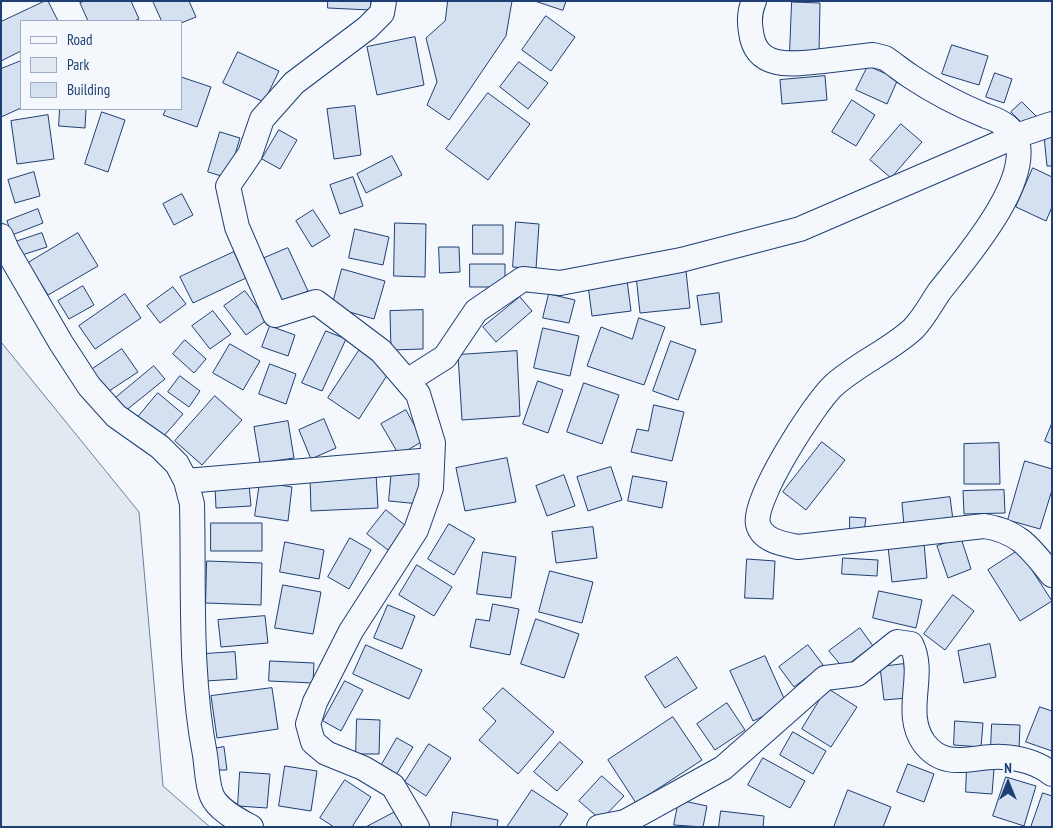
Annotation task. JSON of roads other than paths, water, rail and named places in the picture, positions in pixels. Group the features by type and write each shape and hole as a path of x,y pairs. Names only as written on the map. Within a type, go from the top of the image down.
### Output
{"street":[{"path":"384,1 382,13 367,28 294,82 262,119 250,154 228,186 237,227 275,315 316,302 381,351 418,394 433,443 431,488 416,530 351,631 315,702 308,724 312,742 326,753 363,768 393,786 417,827"},
{"path":"754,1 750,21 752,39 758,52 766,58 789,64 873,55 885,58 949,100 1008,127 1016,136 1019,150 1018,164 1013,181 996,215 978,244 913,328 844,377 821,400 766,488 758,510 758,524 765,536 798,547 984,526 998,528 1025,542 1052,575"},
{"path":"407,381 444,357 476,311 523,279 560,283 681,260 800,229 1016,136 1052,124"},
{"path":"1,236 7,250 61,343 89,386 116,416 160,447 177,464 186,481 192,504 195,671 199,725 212,797 232,817 251,827"},
{"path":"186,481 432,460"},
{"path":"599,827 624,822 723,768 825,678 856,674 897,642 912,644 918,656 913,714 917,729 925,743 934,752 955,762 1001,757 1021,759 1044,767 1052,774"}]}
